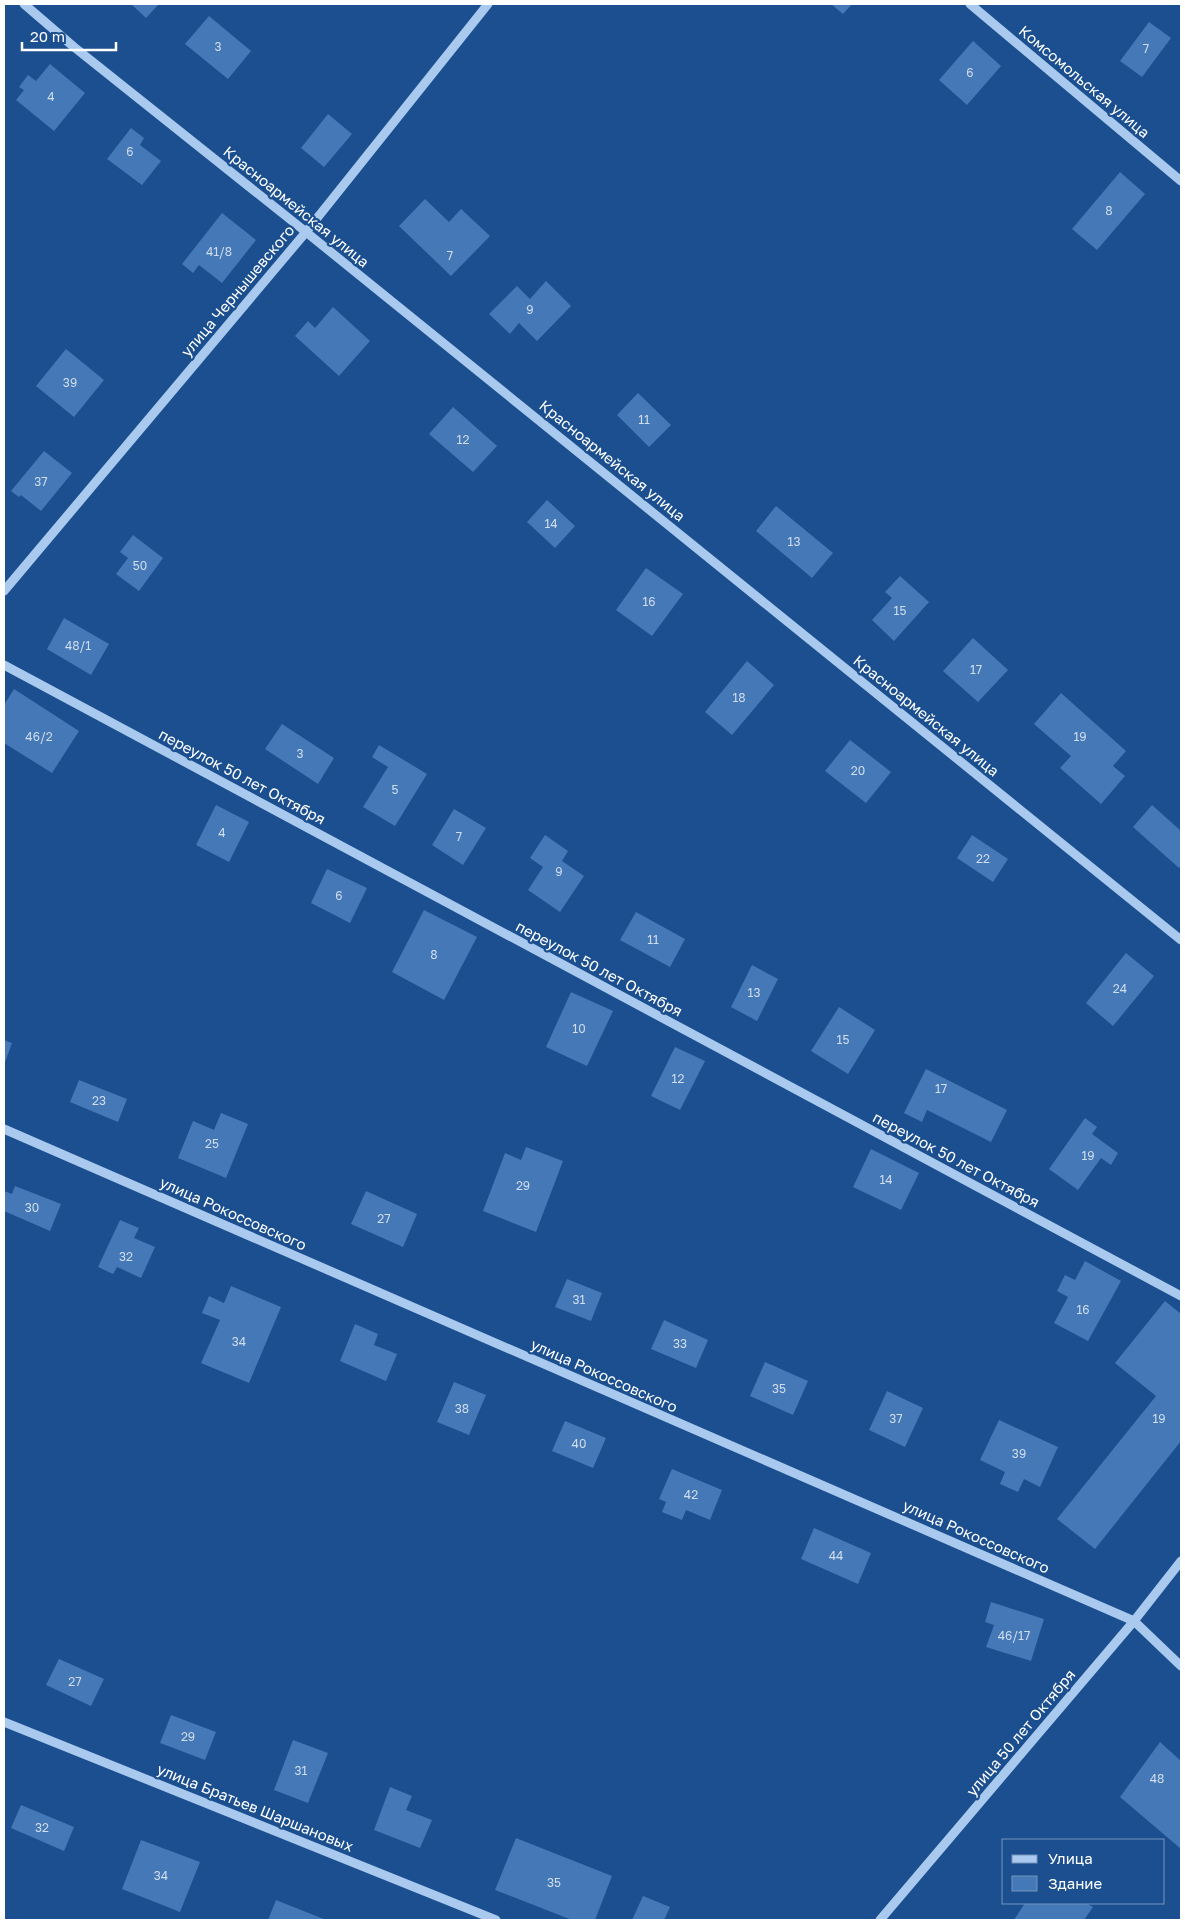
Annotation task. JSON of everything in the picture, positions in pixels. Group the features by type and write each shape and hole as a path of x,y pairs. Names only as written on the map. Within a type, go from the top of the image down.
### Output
{"street":[{"name":"Красноармейская улица","path":"24,4 74,48 306,232 1181,940"},
{"name":"улица Чернышевского","path":"4,591 306,232 488,4"},
{"name":"Комсомольская улица","path":"970,4 1181,181"},
{"name":"переулок 50 лет Октября","path":"4,665 1181,1296"},
{"name":"улица Рокоссовского","path":"4,1129 1134,1621 1181,1666"},
{"name":"улица 50 лет Октября","path":"880,1920 1134,1621 1181,1561"},
{"name":"улица Братьев Шаршановых","path":"4,1722 496,1920"}],"building":[{"path":"131,4 159,4 146,18"},
{"path":"831,4 852,4 843,14"},
{"path":"209,16 251,51 228,79 185,44"},
{"path":"1149,22 1171,38 1142,77 1120,61"},
{"path":"973,41 1001,66 967,105 939,80"},
{"path":"50,64 85,93 54,131 16,100 24,90 19,87 28,75 36,81"},
{"path":"328,114 352,134 324,167 301,148"},
{"path":"131,128 144,138 140,145 161,161 142,185 107,159"},
{"path":"1120,172 1145,194 1097,250 1072,229"},
{"path":"425,199 449,222 461,209 490,236 451,276 399,226"},
{"path":"222,213 256,240 222,283 199,265 193,273 182,264"},
{"path":"546,281 571,306 537,341 519,323 510,334 489,314 517,286 530,299"},
{"path":"333,307 370,341 339,376 295,336 308,321 315,328"},
{"path":"66,349 104,380 74,417 36,386"},
{"path":"638,393 671,425 649,447 617,415"},
{"path":"453,407 497,446 473,472 429,434"},
{"path":"44,451 72,473 41,511 21,495 19,497 11,491"},
{"path":"547,500 575,526 555,548 527,522"},
{"path":"776,506 833,553 812,578 756,531"},
{"path":"133,535 163,558 139,591 116,574 128,558 120,552"},
{"path":"646,568 683,594 652,636 616,610"},
{"path":"900,576 929,602 894,641 872,620 892,598 885,592"},
{"path":"64,618 109,644 91,675 47,649"},
{"path":"973,638 1008,670 978,702 943,671"},
{"path":"747,661 774,685 732,735 705,712"},
{"path":"14,689 79,731 52,773 4,743 4,705"},
{"path":"1061,693 1126,751 1113,766 1125,776 1101,804 1060,768 1071,756 1034,724"},
{"path":"282,724 334,758 318,784 265,749"},
{"path":"850,740 891,772 866,803 825,771"},
{"path":"379,745 427,774 395,826 363,807 388,767 372,757"},
{"path":"216,805 249,822 229,862 196,845"},
{"path":"1152,805 1181,831 1181,865 1179,868 1133,827"},
{"path":"454,809 486,828 463,865 432,845"},
{"path":"545,835 568,851 562,861 584,876 560,912 528,890 543,867 530,858"},
{"path":"972,835 1008,859 993,882 957,858"},
{"path":"327,869 367,888 350,923 311,903"},
{"path":"424,910 477,937 444,1000 392,972"},
{"path":"636,912 685,939 670,967 620,940"},
{"path":"1126,953 1154,976 1113,1026 1086,1003"},
{"path":"752,965 778,979 757,1021 731,1007"},
{"path":"571,992 613,1011 587,1066 546,1047"},
{"path":"839,1007 875,1030 848,1074 811,1051"},
{"path":"4,1040 12,1043 4,1065"},
{"path":"675,1047 705,1061 680,1110 651,1096"},
{"path":"926,1069 1007,1110 991,1142 927,1110 922,1122 904,1113"},
{"path":"79,1080 127,1099 118,1122 70,1102"},
{"path":"221,1113 248,1124 226,1178 178,1158 193,1121 214,1130"},
{"path":"1085,1118 1097,1127 1092,1134 1118,1153 1111,1165 1101,1158 1078,1190 1049,1169"},
{"path":"526,1147 563,1161 536,1232 483,1211 505,1153 521,1160"},
{"path":"871,1149 919,1173 901,1210 853,1187"},
{"path":"15,1186 61,1204 50,1231 4,1211 4,1191 12,1194"},
{"path":"366,1191 417,1214 403,1247 351,1224"},
{"path":"120,1220 139,1228 134,1238 155,1247 141,1278 117,1267 113,1274 98,1267"},
{"path":"1085,1261 1121,1281 1088,1341 1054,1323 1068,1297 1057,1291 1065,1275 1075,1280"},
{"path":"567,1279 602,1293 591,1321 555,1307"},
{"path":"231,1286 281,1307 249,1383 201,1363 220,1320 202,1313 209,1296 224,1303"},
{"path":"1165,1301 1181,1314 1181,1441 1095,1549 1057,1519 1156,1396 1115,1363"},
{"path":"664,1320 708,1340 696,1368 651,1349"},
{"path":"355,1324 378,1334 374,1345 397,1354 386,1381 340,1361"},
{"path":"765,1362 808,1381 793,1415 750,1396"},
{"path":"454,1382 486,1395 469,1435 437,1422"},
{"path":"887,1391 923,1408 905,1447 869,1430"},
{"path":"999,1420 1058,1447 1040,1487 1024,1479 1018,1492 1000,1484 1005,1472 980,1460"},
{"path":"565,1421 606,1438 593,1468 552,1451"},
{"path":"672,1469 722,1490 710,1520 686,1510 682,1520 662,1512 666,1502 659,1499"},
{"path":"814,1528 871,1553 858,1584 801,1559"},
{"path":"991,1602 1044,1619 1031,1661 986,1647 994,1625 985,1622"},
{"path":"59,1659 104,1679 91,1706 46,1685"},
{"path":"171,1715 216,1732 205,1760 160,1743"},
{"path":"293,1740 328,1753 308,1803 274,1790"},
{"path":"1160,1742 1181,1761 1181,1849 1120,1797"},
{"path":"390,1787 412,1796 406,1810 432,1820 420,1848 374,1830"},
{"path":"21,1805 74,1827 64,1851 11,1828"},
{"path":"516,1838 612,1876 595,1920 572,1920 495,1890"},
{"path":"141,1840 200,1862 180,1912 122,1889"},
{"path":"643,1896 670,1907 664,1920 632,1920"},
{"path":"276,1900 326,1920 268,1920"},
{"path":"1024,1904 1088,1904 1093,1907 1084,1920 1014,1920"}]}
